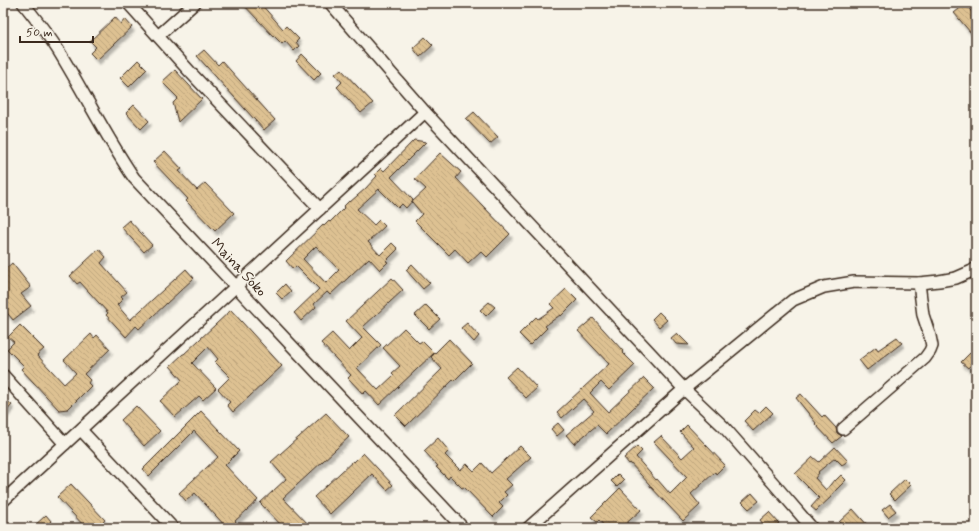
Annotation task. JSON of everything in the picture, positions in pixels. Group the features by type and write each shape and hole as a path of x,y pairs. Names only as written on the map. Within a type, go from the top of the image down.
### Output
{"street":[{"name":"Maina Soko","path":"24,3 57,49 134,178 463,528"},
{"path":"128,3 320,209"},
{"path":"158,36 195,3"},
{"path":"330,3 425,112 684,389 724,427 812,528"},
{"path":"3,501 425,112"},
{"path":"528,528 684,389 793,300 824,287 854,282 919,283 939,281 956,278 976,268"},
{"path":"843,429 925,358 930,351 932,346 923,315 919,283"},
{"path":"3,375 65,444"},
{"path":"81,430 173,528"}],"building":[{"path":"242,3 260,3 283,29 286,26 299,39 296,42 299,46 294,51 285,41 282,44"},
{"path":"965,4 976,17 976,39 954,13"},
{"path":"115,17 121,24 125,19 132,27 97,60 90,53 96,47 90,41"},
{"path":"425,37 433,45 420,57 413,48"},
{"path":"204,50 218,65 222,61 275,120 264,130 197,56"},
{"path":"302,54 321,73 314,80 296,61"},
{"path":"138,60 147,69 129,87 120,78"},
{"path":"341,69 373,103 361,113 337,87 342,82 335,74"},
{"path":"175,70 202,99 178,122 173,103 178,98 162,82"},
{"path":"134,105 149,121 141,129 126,113"},
{"path":"474,112 498,137 490,144 466,119"},
{"path":"414,140 426,142 391,177 413,200 406,208 402,204 398,208 379,189 357,209 374,225 379,220 385,226 368,242 380,255 392,243 398,249 386,261 388,262 380,270 369,258 330,295 327,292 314,304 316,307 301,321 294,313 319,289 296,266 293,269 286,261 323,225 324,226 329,221 330,222 349,201 350,202 365,189 377,176 375,174 381,168 384,171","holes":["316,246 339,270 326,283 303,259"]},
{"path":"165,151 182,169 179,171 197,190 205,183 234,213 215,231 186,201 188,199 153,162"},
{"path":"440,153 461,172 456,178 510,234 487,257 481,251 468,263 455,249 449,255 415,221 422,214 412,202 426,189 415,179"},
{"path":"129,220 152,245 144,252 121,227"},
{"path":"99,249 106,257 101,263 127,292 121,297 123,299 117,305 130,320 186,269 194,278 139,329 136,326 126,337 106,315 108,313 80,282 77,284 70,276"},
{"path":"12,263 31,287 21,294 31,306 13,320 3,308 3,271"},
{"path":"412,264 430,283 423,289 406,270"},
{"path":"392,278 403,290 363,327 381,345 357,368 378,390 394,375 392,373 400,366 383,348 404,328 419,343 422,341 434,353 379,405 366,391 363,394 348,378 351,375 321,343 332,333 349,351 362,338 346,321"},
{"path":"285,284 291,291 282,299 276,293"},
{"path":"566,289 577,300 561,316 560,315 545,326 547,328 530,345 519,334 536,317 538,319 554,308 550,304"},
{"path":"489,302 495,307 486,316 480,310"},
{"path":"426,305 440,319 429,329 415,315"},
{"path":"231,310 282,366 233,412 227,405 230,402 218,389 230,377 215,362 218,359 208,347 192,363 216,388 203,400 199,396 175,417 160,401 182,380 170,366"},
{"path":"659,312 667,320 659,327 652,319"},
{"path":"593,318 635,365 609,390 601,382 590,393 608,412 644,378 654,388 606,434 597,425 574,444 566,435 594,411 583,399 562,418 557,412 609,364 578,331"},
{"path":"467,323 479,336 474,342 461,328"},
{"path":"20,325 44,349 37,355 64,384 76,373 64,360 91,334 94,338 97,335 110,349 84,374 90,380 88,383 91,386 68,409 59,410 21,369 24,366 7,349 14,342 8,337"},
{"path":"677,333 689,345 676,344 671,338"},
{"path":"897,337 902,343 867,370 859,360 876,347 878,350"},
{"path":"449,339 472,363 406,426 395,415 442,369 431,357"},
{"path":"971,352 976,356 976,359 968,368 961,362"},
{"path":"517,367 537,388 526,398 506,377"},
{"path":"801,394 822,417 824,415 836,428 837,433 842,436 833,443 815,424 816,423 796,398"},
{"path":"3,397 12,405 3,415"},
{"path":"136,406 160,431 144,446 121,420"},
{"path":"766,406 773,413 753,431 744,421 755,410 759,413"},
{"path":"201,411 239,451 225,465 258,500 235,521 242,528 227,528 195,493 186,501 179,493 218,457 194,431 149,476 143,469"},
{"path":"326,413 349,437 283,498 312,528 284,528 260,503 286,479 271,462"},
{"path":"558,423 564,430 557,436 551,429"},
{"path":"687,425 725,465 691,494 700,505 683,521 624,458 637,446 642,451 636,457 670,494 687,477 654,442 661,436 682,458 694,447 680,432"},
{"path":"438,438 449,451 445,455 460,470 467,464 474,471 482,463 491,473 520,446 531,457 506,479 512,485 504,492 507,495 499,503 503,507 493,517 464,487 462,488 450,476 448,479 436,467 438,466 424,451"},
{"path":"835,447 848,461 842,465 835,458 818,472 819,473 815,478 826,490 834,480 835,481 841,475 846,480 816,511 811,507 819,498 795,474 813,457 819,462"},
{"path":"363,453 393,485 387,490 372,474 330,514 314,497"},
{"path":"618,474 624,480 617,487 611,481"},
{"path":"905,479 911,485 895,500 889,494"},
{"path":"71,484 105,520 98,528 86,528 57,497"},
{"path":"620,488 641,510 621,528 606,528 599,520 597,522 591,517"},
{"path":"752,493 759,501 749,509 742,502"},
{"path":"890,504 896,511 888,517 882,510"},
{"path":"853,509 870,528 845,528 839,522"},
{"path":"769,512 779,523 773,528 766,528 760,520"},
{"path":"46,515 56,528 32,528"}]}
